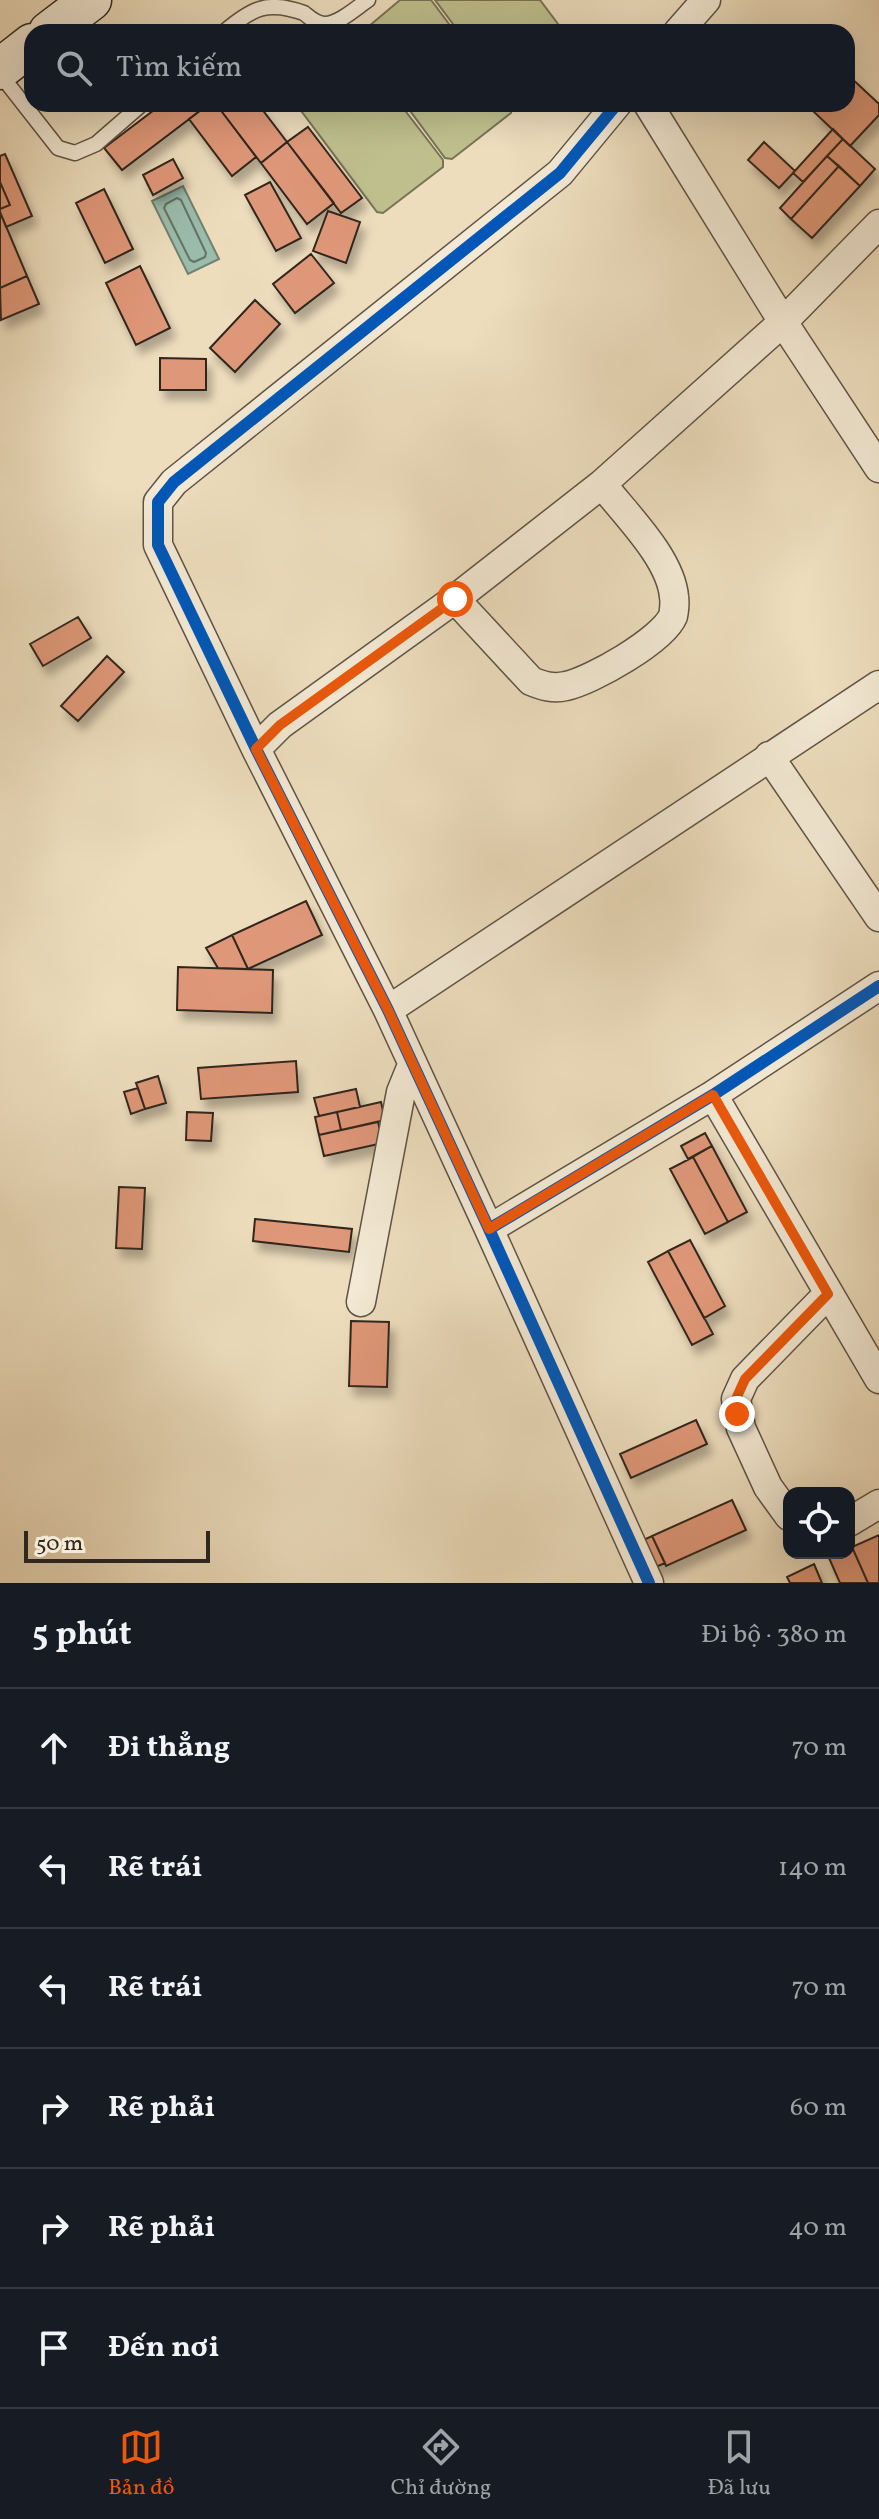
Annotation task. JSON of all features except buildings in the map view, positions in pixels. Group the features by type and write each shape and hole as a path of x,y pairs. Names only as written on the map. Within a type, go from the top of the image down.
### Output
{"main road":[{"path":"60,24 91,0"},
{"path":"0,72 24,51"}],"street":[{"path":"685,24 706,0"},
{"path":"610,112 560,173 174,482 158,502 158,545 256,749 388,1010 649,1583"},
{"path":"653,112 783,322 879,468"},
{"path":"256,749 280,725 455,599 602,484 783,322 879,224"},
{"path":"455,599 531,681 546,688 565,687 595,676 654,637 672,617 674,597 668,575 658,555 602,484"},
{"path":"388,1010 879,685"},
{"path":"769,756 879,917"},
{"path":"489,1229 713,1095 879,986"},
{"path":"361,1302 401,1092 412,1065"},
{"path":"713,1095 879,1379"},
{"path":"783,1508 768,1487 741,1428 736,1399 752,1371 828,1294"},
{"path":"855,1518 879,1504"}],"lane":[{"path":"233,24 257,4 268,0 292,5 321,24"},
{"path":"328,24 368,0"},
{"path":"0,72 24,103"},
{"path":"31,112 58,148 75,153 96,144 133,112"}],"green space":[{"path":"400,0 431,0 449,24 372,24"},
{"path":"435,0 540,0 558,24 453,24"},
{"path":"302,112 406,112 443,160 443,167 383,213 377,212"},
{"path":"411,112 511,112 452,159 445,158"}],"water":[{"path":"183,186 219,259 188,274 152,201"}],"cycle path":[{"path":"489,1229 388,1010 256,749 158,545 158,502 174,482 560,173 610,112"},
{"path":"649,1583 489,1229 713,1095 879,986"}],"route":[{"path":"455,599 280,725 256,749 388,1010 489,1229 713,1095 828,1294 745,1379 736,1399 737,1414"}]}
